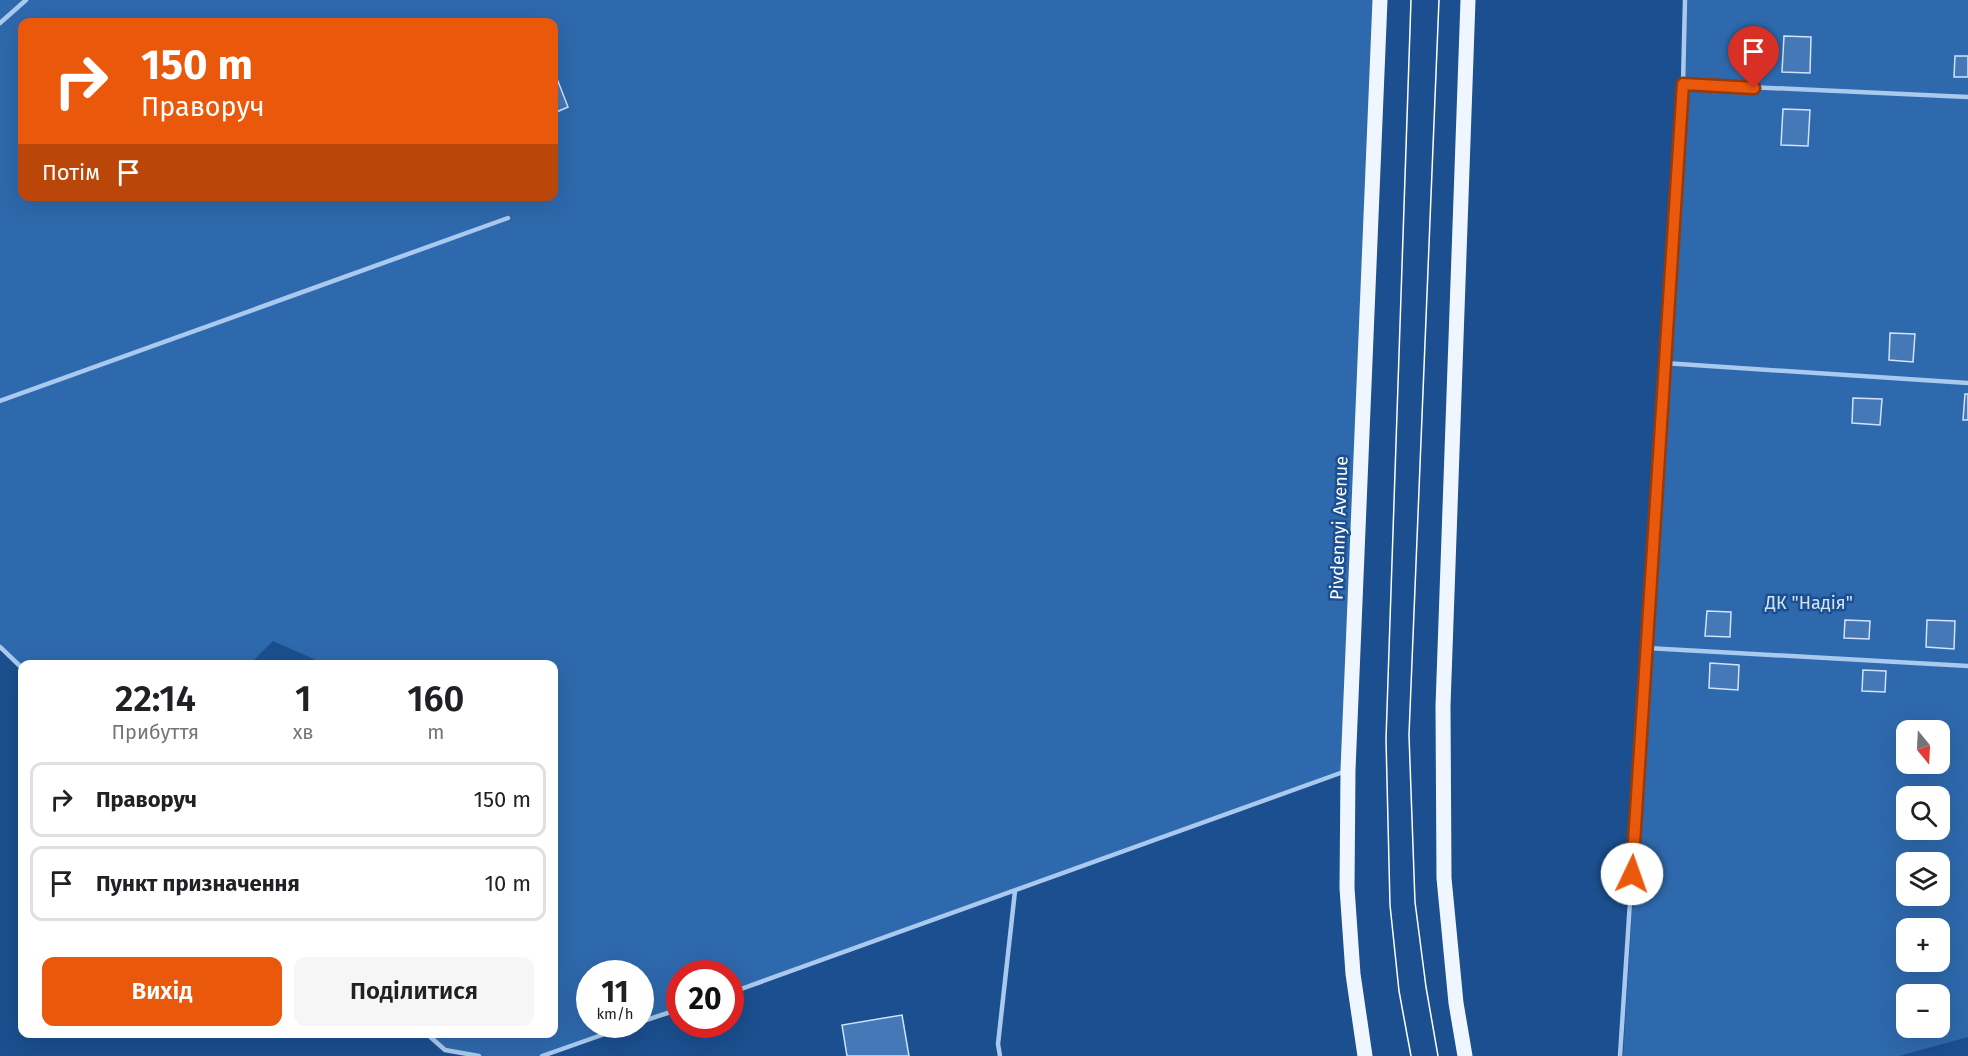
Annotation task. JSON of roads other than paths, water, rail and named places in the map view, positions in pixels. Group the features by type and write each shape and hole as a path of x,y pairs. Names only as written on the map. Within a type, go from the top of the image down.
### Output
{"main road":[{"name":"Pivdennyi Avenue","path":"1365,1056 1353,974 1347,888 1348,770 1380,0"},
{"path":"1465,1056 1456,1004 1444,878 1443,706 1468,0"}],"lane":[{"path":"0,23 26,0"},
{"path":"1620,1056 1683,84 1685,0"},
{"path":"1683,84 1968,97"},
{"path":"0,401 508,218"},
{"path":"1664,363 1968,382"},
{"path":"0,647 18,664"},
{"path":"1647,648 1968,666"},
{"path":"744,988 1348,770"},
{"path":"1000,1056 998,1044 1015,891"},
{"path":"432,1038 445,1050 479,1056"},
{"path":"542,1056 593,1038"}],"tram line":[{"path":"1411,0 1386,739 1390,905 1399,991 1411,1056"},
{"path":"1438,1056 1415,902 1409,735 1439,0"}],"park label":[{"name":"ДК \"Надія\"","path":"1809,603"}]}
